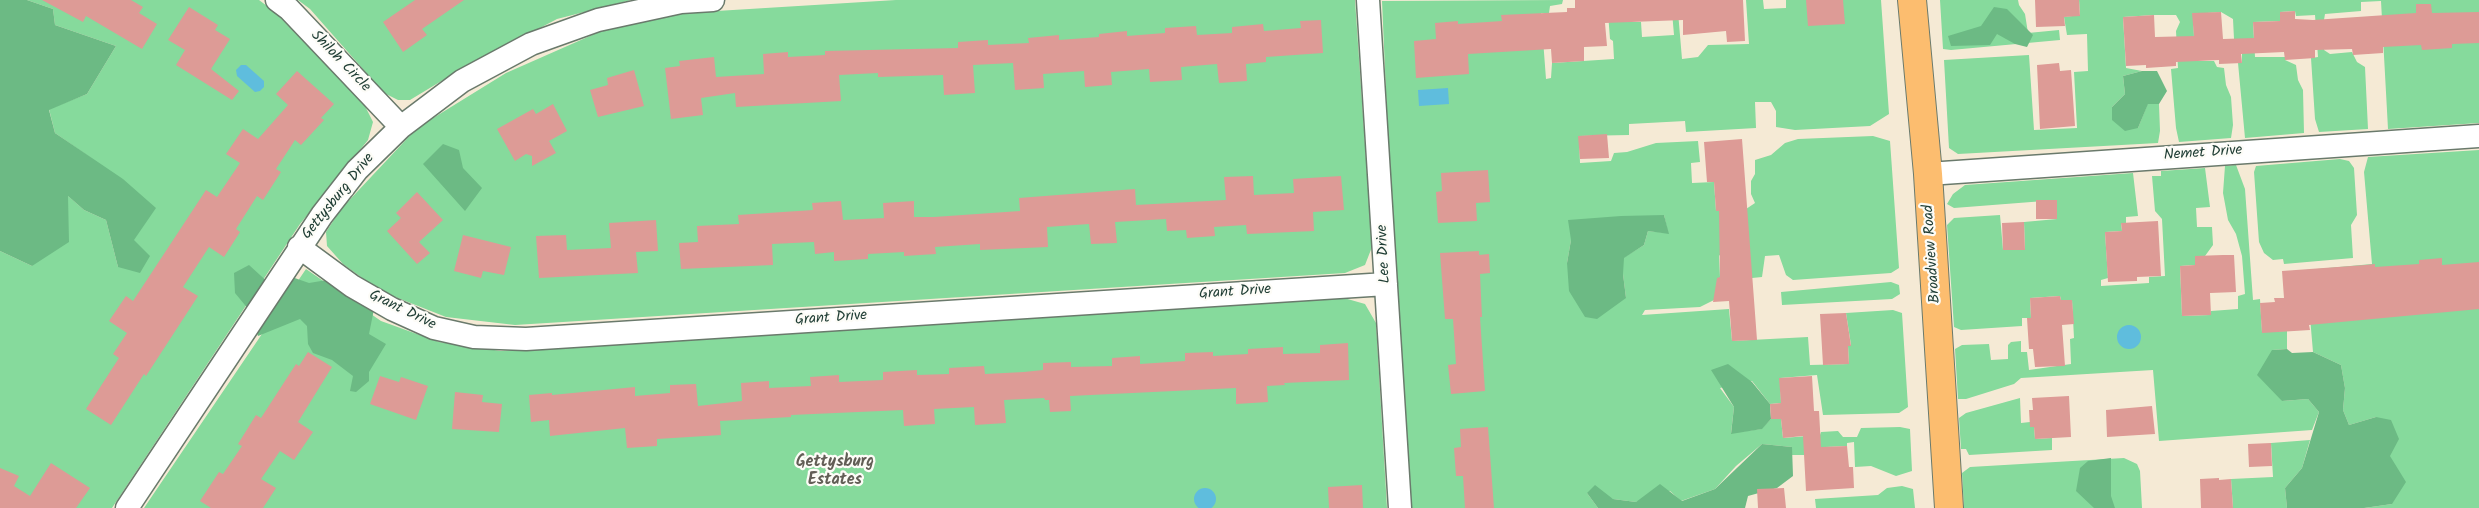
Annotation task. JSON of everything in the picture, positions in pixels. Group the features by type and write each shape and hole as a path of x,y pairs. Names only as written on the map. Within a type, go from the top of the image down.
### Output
{"main road":[{"name":"Broadview Road","path":"1912,0 1928,174 1949,508"}],"street":[{"name":"Shiloh Circle","path":"277,0 289,9 400,127"},
{"name":"Gettysburg Drive","path":"127,508 299,247 357,170 400,127 462,81 531,44 598,20 681,2 713,0"},
{"name":"Lee Drive","path":"1368,0 1400,508"},
{"name":"Nemet Drive","path":"1928,174 2479,136"},
{"name":"Grant Drive","path":"299,247 352,286 392,309 434,328 474,337 517,338 1386,284"}],"green space":[{"path":"0,0 27,0 53,9 55,25 116,46 87,94 49,110 55,133 123,179 156,208 134,240 150,256 140,273 118,267 106,220 84,210 68,196 69,242 32,266 0,251"},
{"path":"27,0 259,0 275,12 364,104 373,122 368,140 300,224 112,508 0,508 0,251 32,266 67,195 84,210 106,220 118,267 134,240 91,158 55,133 49,109 87,94 116,46 55,25 53,9"},
{"path":"298,0 631,0 557,19 453,74 410,100 398,100 384,93 310,9"},
{"path":"896,0 1355,0 1372,247 1365,265 1345,273 515,325 446,317 380,291 343,264 327,246 326,232 341,209 417,128 506,73 599,32 684,13"},
{"path":"1563,0 1562,4 1550,6 1549,13 1541,13 1546,79 1551,78 1552,63 1614,59 1613,41 1610,39 1607,0 1618,0 1620,22 1641,22 1642,37 1674,35 1671,0 1677,0 1682,59 1698,57 1708,45 1749,44 1746,0 1763,0 1764,9 1786,8 1786,0 1881,0 1889,114 1870,126 1795,130 1776,127 1776,111 1771,102 1755,102 1756,128 1686,132 1685,121 1629,124 1629,135 1579,136 1580,163 1611,161 1614,153 1627,152 1656,143 1698,141 1700,162 1691,163 1692,183 1714,182 1716,211 1746,209 1755,203 1751,194 1751,181 1755,174 1755,160 1771,155 1785,143 1798,139 1873,136 1890,141 1899,268 1891,273 1793,280 1786,275 1779,255 1765,256 1762,277 1752,278 1719,255 1720,277 1714,300 1700,307 1645,310 1642,315 1729,309 1732,341 1808,337 1810,365 1849,364 1848,346 1851,345 1846,313 1893,310 1902,313 1908,407 1899,413 1823,415 1817,375 1780,378 1781,403 1770,404 1752,381 1720,388 1734,407 1731,433 1761,429 1771,419 1781,419 1783,438 1820,435 1821,432 1838,431 1843,437 1857,437 1861,428 1900,427 1910,429 1912,471 1896,476 1871,466 1855,467 1854,442 1847,443 1847,446 1804,448 1804,455 1792,455 1792,447 1762,444 1736,466 1715,489 1681,501 1670,491 1636,502 1587,493 1598,508 1410,508 1391,207 1382,1","holes":["1664,215 1668,233 1648,231 1644,245 1623,258 1626,298 1567,263 1571,240"]},
{"path":"1940,0 2018,0 2025,14 2028,33 2059,30 2060,40 1951,50 1943,49"},
{"path":"2079,0 2479,0 2479,123 2388,129 2381,1 2361,2 2361,11 2325,14 2324,20 2321,20 2324,50 2330,54 2352,52 2357,62 2365,67 2368,129 2319,132 2315,119 2311,58 2318,57 2315,15 2296,16 2295,11 2280,12 2280,21 2253,22 2255,57 2285,57 2285,60 2296,65 2298,80 2303,90 2304,133 2245,138 2238,63 2242,63 2242,40 2234,39 2233,19 2221,12 2193,14 2195,61 2214,61 2217,67 2224,68 2226,85 2231,97 2233,125 2231,138 2179,142 2171,69 2178,68 2176,31 2180,22 2176,15 2154,15 2123,17 2126,68 2142,71 2123,76 2125,94 2112,107 2138,128 2148,103 2159,104 2160,131 2158,143 1958,154 1949,148 1944,60 2029,55 2034,130 2077,128 2074,72 2088,71 2087,34 2067,35 2064,17 2080,15"},
{"path":"1994,7 2007,9 2033,35 2027,47 2015,44 1997,34 1990,45 1951,46 1948,36 1981,26"},
{"path":"2142,71 2157,71 2167,91 2159,104 2148,104 2138,128 2125,131 2112,120 2112,107 2125,94 2123,76"},
{"path":"443,144 459,150 463,168 482,188 465,211 423,164"},
{"path":"2479,150 2479,508 2364,508 2392,504 2390,456 2376,417 2349,425 2343,410 2345,388 2341,365 2313,352 2306,270 2372,264 2364,172 2368,157"},
{"path":"2340,159 2349,161 2354,168 2357,215 2351,225 2353,258 2284,264 2283,259 2273,260 2264,253 2259,242 2254,172 2256,166"},
{"path":"2236,165 2245,189 2253,300 2260,299 2262,332 2287,331 2287,349 2272,350 2282,401 2308,399 2319,412 2312,430 2159,441 2153,370 2021,378 2014,384 1966,399 1958,399 1955,349 1962,345 1989,344 1991,360 2008,359 2008,345 2011,342 2021,341 2021,352 2027,352 2029,370 2071,364 2070,339 2074,338 2072,300 2061,300 2060,296 2030,298 2031,318 2022,318 2022,326 1961,330 1954,327 1947,225 1954,218 2000,215 2003,250 2025,250 2024,222 2057,219 2057,200 1954,208 1947,204 1953,194 1965,185 2133,173 2138,216 2126,217 2126,223 2121,223 2122,231 2105,232 2108,278 2101,280 2101,286 2149,283 2149,277 2165,276 2162,219 2155,211 2152,176 2161,176 2161,171 2205,168 2210,207 2196,208 2197,227 2212,227 2213,245 2205,256 2195,257 2195,265 2180,266 2182,316 2210,315 2211,311 2238,309 2238,296 2245,294 2242,256 2236,234 2228,220 2223,193 2225,166"},
{"path":"1664,215 1669,234 1648,231 1644,245 1624,258 1623,274 1626,298 1597,319 1585,317 1569,291 1567,263 1571,240 1568,220"},
{"path":"249,265 271,285 286,275 309,283 327,280 374,309 369,334 386,344 369,372 369,381 356,392 350,391 353,376 332,360 313,353 308,344 307,326 300,319 258,336 249,310 235,293 234,273"},
{"path":"306,269 381,321 439,342 501,351 1344,298 1365,304 1376,323 1387,508 144,508"},
{"path":"1891,282 1899,285 1900,294 1892,299 1782,305 1781,292"},
{"path":"2287,349 2292,353 2313,352 2341,365 2345,388 2343,410 2349,425 2376,417 2391,420 2399,439 2390,456 2406,482 2392,504 2364,508 2287,508 2285,488 2302,468 2319,412 2308,399 2282,401 2257,375 2272,350"},
{"path":"1728,364 1752,382 1770,404 1771,419 1762,429 1731,434 1734,407 1711,370"},
{"path":"2020,398 2021,423 2030,422 2030,427 2034,427 2035,439 2052,438 2052,450 1969,455 1966,449 1961,449 1959,418 1966,413"},
{"path":"2310,440 2302,468 2285,488 2287,508 2233,508 2231,479 2273,477 2271,443"},
{"path":"1762,444 1792,447 1793,476 1777,488 1748,496 1745,508 1598,508 1587,493 1595,485 1613,499 1636,502 1660,484 1682,501 1715,489"},
{"path":"2111,458 2111,496 2115,508 2094,508 2076,491 2080,468 2088,461"},
{"path":"2124,458 2137,464 2140,471 2142,508 1964,508 1962,473 1970,467"},
{"path":"1902,486 1913,489 1915,508 1816,508 1815,499 1878,495 1887,488"}],"water":[{"path":"241,65 246,65 264,81 264,87 260,91 255,92 237,76 236,70"},
{"path":"1448,88 1449,104 1419,106 1418,90"},
{"path":"2129,325 2138,328 2141,337 2138,346 2129,349 2120,346 2117,337 2120,328"},
{"path":"1205,488 1213,491 1216,499 1213,507 1205,510 1197,507 1194,499 1197,491"}],"building":[{"path":"42,0 131,0 143,7 139,13 157,24 142,49 86,16 83,22"},
{"path":"415,0 464,0 422,29 427,35 403,52 383,22"},
{"path":"1575,0 1743,0 1745,41 1727,42 1726,31 1683,35 1683,20 1605,23 1607,46 1584,47 1584,61 1552,63 1551,49 1468,54 1469,74 1416,78 1414,41 1436,39 1435,23 1458,21 1458,24 1502,21 1501,15 1567,12 1567,8 1575,8"},
{"path":"1806,0 1843,0 1845,24 1808,26"},
{"path":"2035,0 2079,0 2080,16 2064,17 2065,26 2036,27"},
{"path":"2416,4 2431,4 2432,13 2479,12 2479,43 2452,44 2452,48 2422,50 2421,45 2383,47 2383,53 2353,55 2352,49 2315,50 2315,58 2285,60 2284,52 2241,54 2242,63 2219,64 2219,60 2176,62 2176,66 2146,68 2146,65 2126,66 2123,17 2154,15 2155,37 2194,36 2192,13 2221,12 2223,39 2254,38 2253,22 2280,21 2280,12 2295,11 2295,19 2313,20 2416,13"},
{"path":"189,7 218,25 215,30 230,39 211,69 239,91 232,100 176,65 185,50 168,40"},
{"path":"1321,20 1323,53 1266,57 1266,62 1246,64 1247,81 1219,83 1217,64 1181,67 1182,80 1150,82 1149,69 1111,72 1112,85 1085,87 1084,71 1043,74 1044,88 1015,90 1013,63 973,65 975,93 944,95 943,75 878,77 878,73 839,75 841,101 736,107 735,93 701,98 703,115 671,119 665,68 680,66 679,61 714,57 716,77 764,74 763,54 788,52 788,57 825,55 825,51 958,48 958,42 988,40 988,45 1029,43 1028,38 1059,35 1059,40 1099,37 1099,34 1127,31 1127,36 1165,33 1165,28 1196,26 1197,35 1232,33 1232,27 1263,24 1264,31 1301,28 1300,21"},
{"path":"2059,63 2060,71 2071,70 2075,126 2040,129 2037,65"},
{"path":"634,70 644,106 598,117 590,90 608,85 607,78"},
{"path":"297,71 334,104 321,118 324,120 301,145 295,140 276,169 281,172 263,200 257,196 236,229 240,232 224,257 209,247 183,287 198,296 146,376 144,374 111,425 86,409 119,358 113,354 127,333 109,321 126,296 133,301 206,190 217,197 240,163 226,154 243,129 258,139 288,105 276,94"},
{"path":"553,104 567,131 549,141 556,153 532,166 532,156 526,154 515,161 497,129 533,109 536,114"},
{"path":"1607,134 1609,158 1580,159 1578,136"},
{"path":"1742,139 1757,340 1732,341 1729,301 1713,302 1717,278 1720,277 1719,211 1716,211 1714,182 1707,182 1704,142"},
{"path":"1488,170 1490,202 1476,203 1477,221 1438,223 1436,192 1442,191 1441,173"},
{"path":"1253,176 1254,195 1294,193 1293,179 1341,176 1344,210 1313,212 1314,231 1247,234 1246,225 1214,227 1215,236 1187,238 1186,230 1167,231 1166,219 1115,222 1117,243 1091,244 1089,224 1047,227 1048,247 980,250 980,244 935,247 936,254 904,256 904,252 868,254 868,259 834,261 834,252 815,254 814,242 772,244 773,265 681,269 679,243 698,242 697,226 739,224 738,215 813,210 812,203 841,201 843,220 884,218 883,203 914,201 914,217 934,217 1020,211 1019,198 1135,189 1136,205 1226,200 1224,177"},
{"path":"417,192 443,220 419,242 430,253 417,264 387,231 401,218 396,213"},
{"path":"2036,200 2057,200 2057,219 2036,219"},
{"path":"656,220 658,251 636,252 638,273 539,278 536,236 566,235 567,250 611,248 609,223"},
{"path":"2158,221 2161,276 2137,277 2137,281 2108,282 2105,232 2122,231 2121,223"},
{"path":"2024,222 2025,250 2003,250 2002,223"},
{"path":"463,235 511,247 504,275 483,271 481,278 454,271"},
{"path":"1479,251 1479,255 1489,254 1490,273 1480,274 1482,317 1480,317 1485,391 1451,394 1448,365 1456,364 1453,319 1445,319 1440,253"},
{"path":"2234,255 2236,292 2210,293 2211,315 2182,316 2180,266 2195,265 2195,256"},
{"path":"2442,258 2442,265 2479,262 2479,309 2309,325 2310,330 2262,333 2260,303 2275,302 2274,298 2284,298 2282,271 2375,264 2375,267 2419,264 2419,260"},
{"path":"2060,296 2061,300 2072,300 2074,324 2062,325 2065,366 2035,367 2033,349 2029,349 2027,318 2031,318 2030,298"},
{"path":"1846,313 1851,346 1848,346 1849,364 1823,365 1820,314"},
{"path":"1348,343 1349,380 1284,383 1285,385 1267,386 1268,402 1236,404 1236,388 1070,396 1071,411 1050,412 1049,400 1044,398 1004,400 1006,423 975,425 974,407 934,409 935,424 904,426 903,410 791,415 791,417 720,421 721,435 657,439 657,446 627,448 625,428 550,436 549,420 531,422 529,395 552,393 552,395 635,387 635,396 670,393 670,385 696,384 698,406 742,401 741,383 769,381 769,388 811,386 810,377 839,375 839,382 883,380 883,372 917,370 917,375 949,374 949,368 984,366 985,374 1024,372 1043,370 1043,363 1071,362 1071,367 1112,366 1112,358 1140,356 1140,364 1185,361 1185,353 1213,352 1213,356 1248,354 1248,349 1283,347 1283,354 1320,353 1320,345"},
{"path":"308,352 332,367 298,422 313,432 294,460 280,451 261,479 276,488 263,508 211,508 200,501 219,472 223,474 242,446 238,444 256,415 261,418 296,364 299,366"},
{"path":"380,376 399,382 401,377 428,386 416,420 370,404"},
{"path":"1812,376 1814,411 1819,411 1821,447 1847,446 1849,467 1853,467 1854,488 1806,491 1803,436 1783,438 1781,419 1771,419 1770,404 1781,403 1779,378"},
{"path":"455,392 483,395 482,402 502,404 499,432 452,429"},
{"path":"2069,396 2071,437 2035,439 2034,427 2030,427 2029,410 2033,410 2032,398"},
{"path":"2152,406 2155,434 2107,437 2106,410"},
{"path":"1488,427 1494,508 1465,508 1463,476 1456,476 1454,448 1461,447 1460,429"},
{"path":"2271,443 2272,466 2249,467 2248,444"},
{"path":"51,463 90,488 76,508 0,508 0,468 19,476 14,486 30,496"},
{"path":"2219,478 2219,480 2231,479 2233,508 2201,508 2200,479"},
{"path":"1362,485 1363,508 1329,508 1328,487"},
{"path":"1784,488 1786,508 1758,508 1757,489"}],"district":[{"name":"Gettysburg Estates","path":"835,472"}]}
